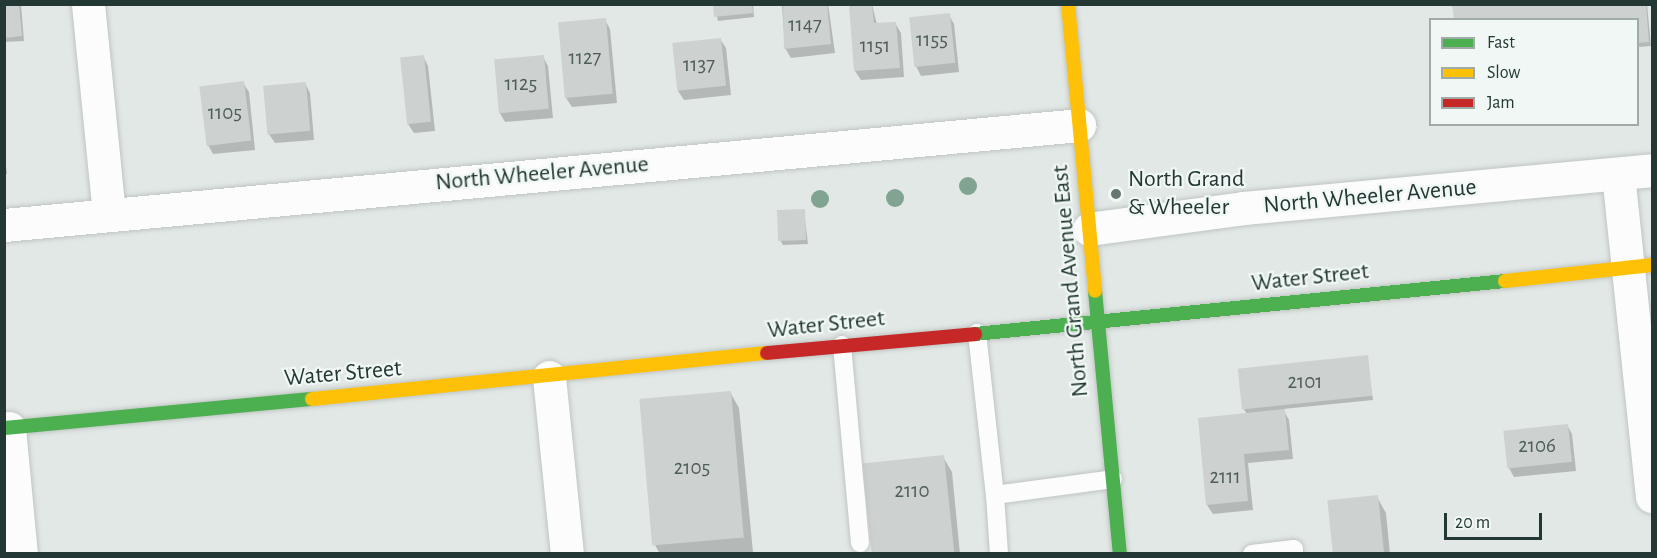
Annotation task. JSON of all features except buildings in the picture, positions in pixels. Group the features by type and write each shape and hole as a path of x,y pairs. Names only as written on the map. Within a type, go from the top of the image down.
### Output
{"street":[{"path":"88,4 109,213"},
{"name":"North Grand Avenue East","path":"1068,4 1120,554"},
{"name":"North Wheeler Avenue","path":"4,225 109,213 1079,125"},
{"name":"North Wheeler Avenue","path":"1089,229 1244,208 1653,170"},
{"path":"1618,174 1639,266 1653,496"},
{"name":"Water Street","path":"7,428 549,377 842,345 1098,324 1639,266"},
{"path":"549,377 567,554"},
{"path":"7,428 21,554"}],"lane":[{"path":"977,333 995,495 999,554"},
{"path":"842,345 860,543"},
{"path":"995,495 1113,479"},
{"path":"1252,554 1294,549 1294,554"}],"traffic: fast":[{"path":"975,334 1505,281"},
{"path":"1095,291 1120,554"},
{"path":"4,428 312,399"}],"traffic: slow":[{"path":"1068,4 1095,291"},
{"path":"1505,281 1652,265"},
{"path":"312,399 767,353"}],"traffic: jam":[{"path":"767,353 975,334"}],"place":[{"name":"North Grand & Wheeler","path":"1116,194"}]}
